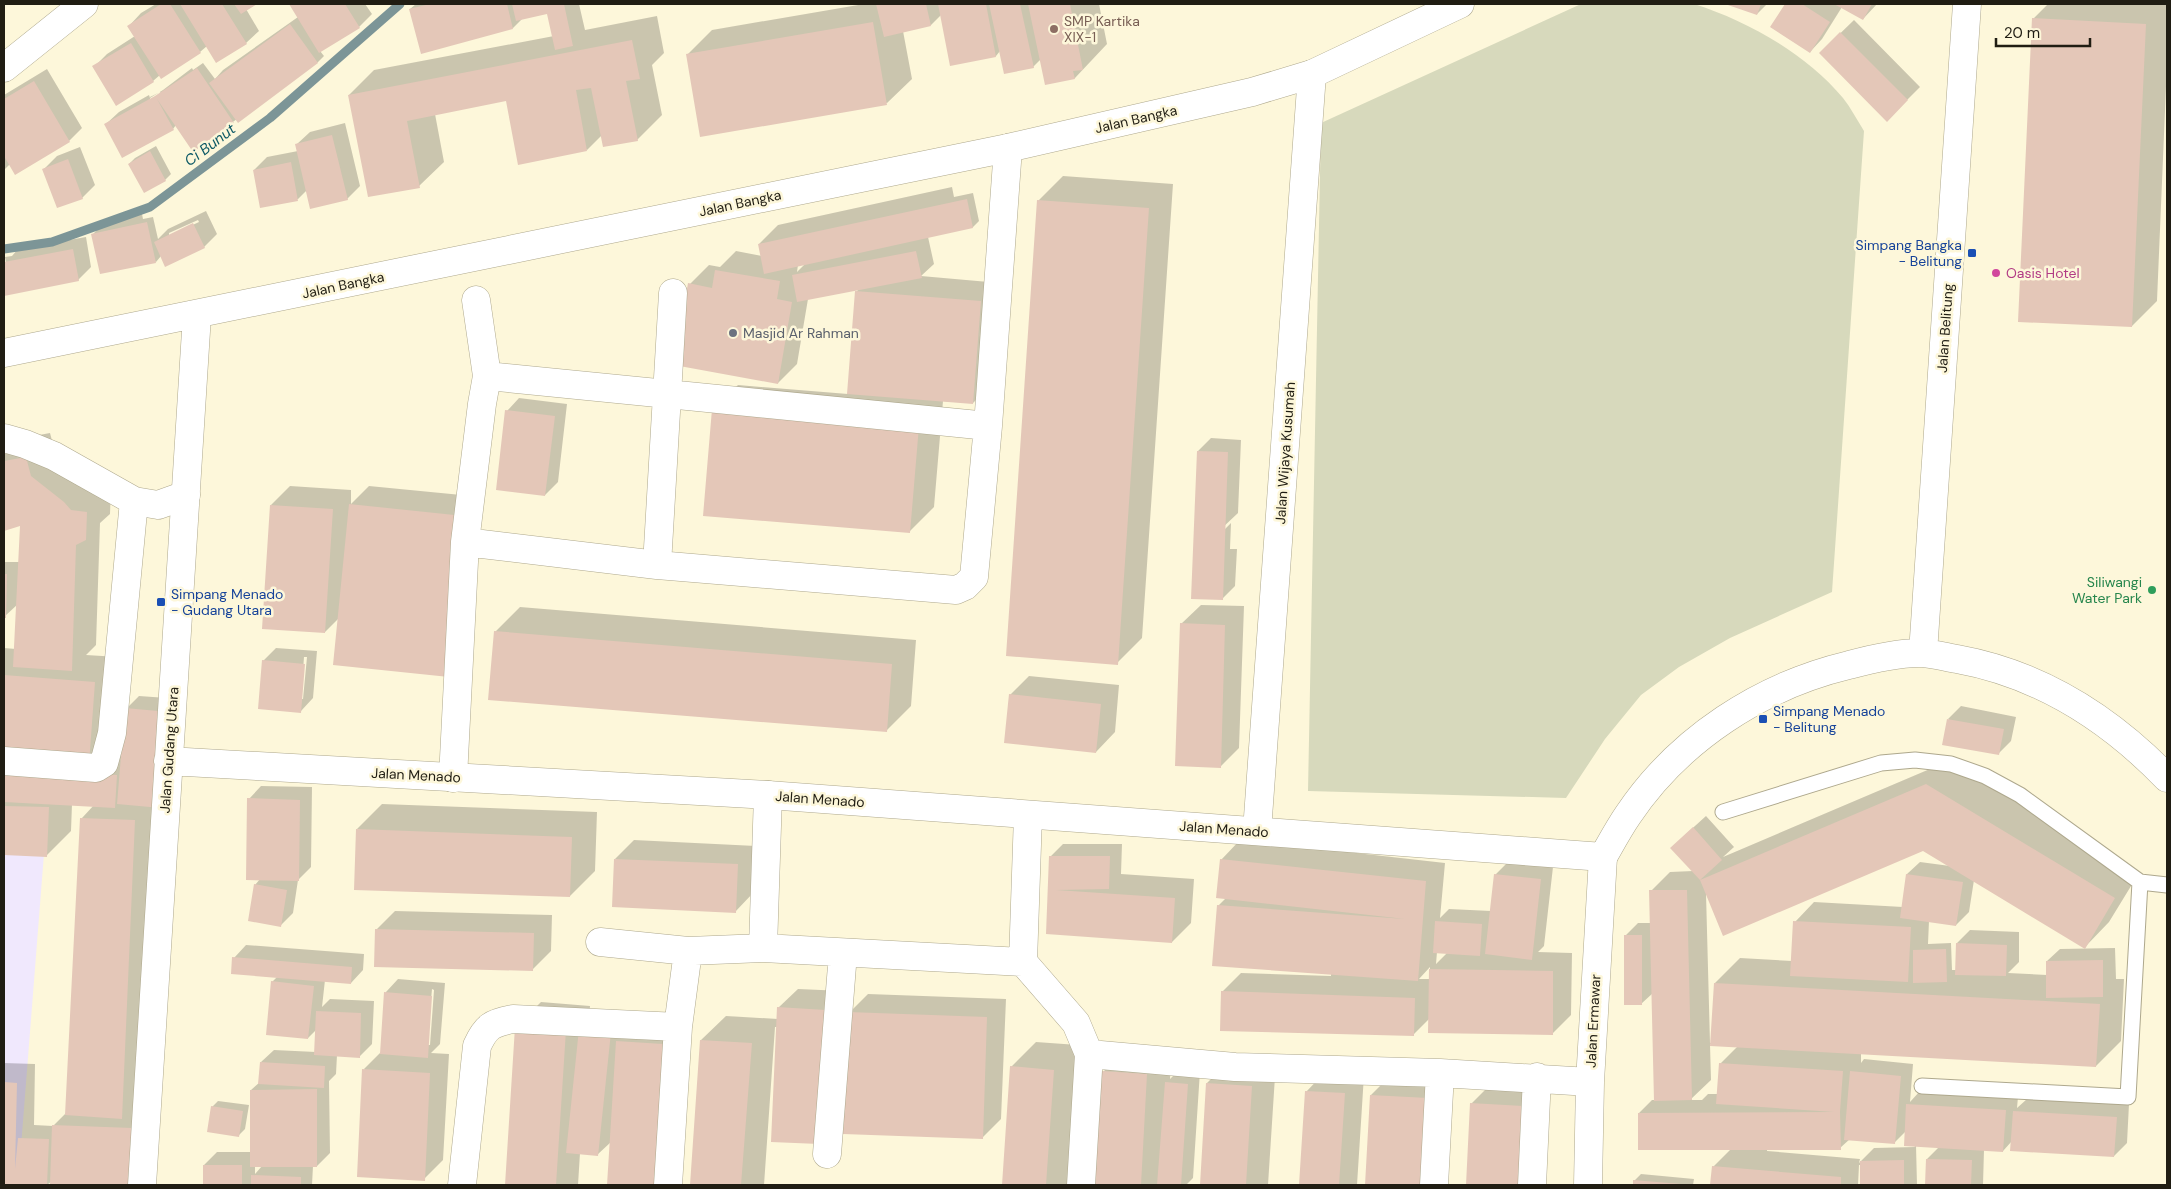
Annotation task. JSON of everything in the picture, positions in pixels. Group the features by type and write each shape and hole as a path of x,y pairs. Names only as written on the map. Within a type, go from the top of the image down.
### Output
{"street":[{"name":"Jalan Bangka","path":"4,353 1008,148 1252,92 1312,74 1460,4"},
{"name":"Jalan Belitung","path":"1923,653 1967,4"},
{"path":"4,68 81,5"},
{"name":"Jalan Wijaya Kusumah","path":"1257,832 1312,74"},
{"path":"465,542 657,565 956,590 965,586 974,576 988,426 1008,148"},
{"path":"657,565 673,293"},
{"path":"453,778 465,542 487,376 476,300"},
{"name":"Jalan Gudang Utara","path":"142,1185 197,315"},
{"path":"487,376 988,426"},
{"path":"4,438 54,456 134,501 158,505 186,495"},
{"path":"4,761 96,768 104,763 112,733 134,501"},
{"path":"1603,857 1629,814 1660,775 1696,741 1735,711 1779,688 1825,670 1874,659 1923,653 1982,664 2039,684 2092,713 2139,749 2167,778"},
{"name":"Jalan Menado","path":"168,761 768,796 1603,857"},
{"path":"763,948 768,796"},
{"path":"1028,815 1023,962 1076,1023 1089,1054 1080,1185"},
{"name":"Jalan Ermawar","path":"1588,1185 1590,1082 1603,857"},
{"path":"600,942 688,951 763,948 1023,962"},
{"path":"668,1185 678,1027 688,951"},
{"path":"827,1154 843,953"},
{"path":"462,1185 477,1046 483,1033 494,1022 513,1019 678,1027"},
{"path":"1089,1054 1235,1066 1537,1077 1590,1082"},
{"path":"1434,1185 1440,1073"},
{"path":"1532,1185 1537,1077"}],"lane":[{"path":"1723,812 1881,763 1915,760 1951,764 1985,776 2020,795 2140,882 2167,885"},
{"path":"1922,1086 2128,1098 2140,882"}],"shaded area":[{"path":"4,824 46,828 18,1185 4,1185"}],"green space":[{"path":"1581,4 1694,4 1735,20 1775,41 1812,67 1843,98 1864,131 1832,592 1730,638 1679,667 1641,695 1605,739 1566,798 1308,791 1321,123"}],"building":[{"path":"161,4 170,4 201,53 161,79 127,26"},
{"path":"180,4 222,4 247,44 216,63"},
{"path":"234,4 257,4 241,14"},
{"path":"289,4 345,4 360,28 319,53"},
{"path":"430,4 507,4 513,29 421,54 409,9"},
{"path":"512,4 564,4 573,46 555,50 547,14 516,21"},
{"path":"876,4 926,4 931,26 884,37"},
{"path":"938,4 986,4 996,57 950,66"},
{"path":"989,4 1020,4 1034,68 1004,74"},
{"name":"SMP Kartika XIX-1","path":"1028,4 1070,4 1083,70 1073,71 1075,79 1045,85"},
{"path":"1725,4 1761,4 1757,15"},
{"path":"1785,4 1802,4 1830,22 1810,53 1770,27"},
{"path":"1834,4 1872,4 1863,20"},
{"path":"2032,18 2146,24 2132,327 2018,322"},
{"path":"873,22 887,105 700,137 686,54"},
{"path":"290,24 318,63 238,123 209,83"},
{"path":"1840,32 1908,100 1887,122 1819,53"},
{"path":"632,40 640,79 626,81 638,141 603,147 591,88 576,90 587,151 518,165 506,101 407,121 420,188 368,197 348,95"},
{"path":"131,43 154,82 116,106 92,66"},
{"path":"197,68 234,123 193,152 157,99 174,130 122,158 104,124 155,96"},
{"path":"34,81 70,142 15,175 4,156 4,99"},
{"path":"332,135 348,200 310,209 295,144"},
{"path":"150,151 166,181 144,193 128,164"},
{"path":"68,159 83,199 57,208 42,169"},
{"path":"291,162 298,201 260,208 253,170"},
{"path":"967,199 973,228 764,274 758,244"},
{"path":"1037,200 1149,208 1118,665 1006,656"},
{"path":"147,222 156,263 100,274 91,234"},
{"path":"193,223 205,248 165,267 154,242"},
{"path":"73,249 79,281 4,296 4,262"},
{"path":"916,251 922,278 797,302 792,275"},
{"name":"Masjid Ar Rahman","path":"715,270 780,281 777,299 792,302 778,384 674,365 688,283 712,288"},
{"path":"855,291 981,301 973,404 847,394"},
{"path":"712,409 919,426 910,533 703,516"},
{"path":"505,410 555,416 545,496 496,490"},
{"path":"1197,451 1228,452 1223,600 1191,599"},
{"path":"26,457 31,476 64,502 71,510 87,512 86,540 76,545 72,671 13,667 20,526 4,531 4,461"},
{"path":"349,504 464,516 449,677 333,665"},
{"path":"270,505 333,509 325,633 262,629"},
{"path":"4,574 7,574 6,618 4,618"},
{"path":"1180,623 1225,625 1221,768 1175,766"},
{"path":"494,631 892,664 887,732 488,700"},
{"path":"262,660 305,664 301,713 258,709"},
{"path":"4,675 95,682 89,764 4,754"},
{"path":"1009,694 1101,704 1096,753 1004,743"},
{"path":"125,708 169,712 161,808 117,804"},
{"path":"1947,719 2004,729 1999,755 1942,745"},
{"path":"4,769 117,775 115,808 4,802"},
{"path":"1926,784 2115,898 2085,949 1923,851 1723,936 1700,880"},
{"path":"247,798 300,800 299,881 246,880"},
{"path":"4,806 49,807 47,857 4,855"},
{"path":"80,818 135,820 122,1119 65,1115"},
{"path":"1693,827 1722,860 1700,880 1670,848"},
{"path":"356,829 572,837 570,897 354,890"},
{"path":"1049,856 1110,856 1109,889 1056,890 1175,898 1172,943 1046,934"},
{"path":"614,859 738,864 736,913 612,907"},
{"path":"1220,859 1426,881 1418,981 1212,966 1217,905 1405,919 1216,898"},
{"path":"1494,874 1541,879 1532,960 1485,954"},
{"path":"1906,874 1963,882 1956,926 1900,918"},
{"path":"254,884 287,890 281,927 248,921"},
{"path":"1649,890 1687,890 1692,1100 1654,1101"},
{"path":"1435,921 1482,924 1480,956 1433,953"},
{"path":"1793,921 1911,927 1908,982 1790,976"},
{"path":"375,929 534,933 533,971 374,967"},
{"path":"1624,935 1642,935 1642,1005 1624,1005"},
{"path":"1956,943 2007,945 2006,976 1955,975"},
{"path":"1946,949 1947,982 1913,983 1913,950"},
{"path":"232,957 352,967 351,984 231,974"},
{"path":"2103,960 2103,997 2046,998 2046,961"},
{"path":"1429,969 1553,971 1553,1035 1428,1033"},
{"path":"271,981 314,986 308,1039 266,1035"},
{"path":"1714,983 2100,1004 2096,1067 1710,1046"},
{"path":"1221,991 1415,998 1414,1036 1220,1031"},
{"path":"384,992 432,996 428,1058 380,1054"},
{"path":"777,1007 826,1010 819,1144 771,1142"},
{"path":"316,1011 361,1013 360,1058 314,1055"},
{"path":"848,1012 987,1017 983,1139 843,1134"},
{"path":"515,1027 566,1030 556,1185 505,1185"},
{"path":"579,1029 611,1032 598,1156 566,1153"},
{"path":"700,1040 752,1043 741,1185 690,1185"},
{"path":"616,1041 663,1044 654,1185 607,1185"},
{"path":"260,1062 325,1066 324,1088 258,1084"},
{"path":"1719,1063 1843,1071 1840,1112 1841,1150 1638,1150 1638,1113 1834,1112 1716,1104"},
{"path":"1010,1066 1054,1070 1046,1185 1002,1185"},
{"path":"362,1069 430,1073 425,1181 357,1177"},
{"path":"1102,1071 1147,1074 1141,1185 1094,1185"},
{"path":"1850,1071 1901,1076 1895,1144 1844,1140"},
{"path":"4,1082 17,1083 15,1169 18,1138 49,1139 47,1185 4,1185"},
{"path":"1165,1082 1188,1084 1181,1185 1157,1185"},
{"path":"1206,1083 1252,1086 1246,1185 1200,1185"},
{"path":"317,1089 317,1167 250,1167 250,1090"},
{"path":"1305,1091 1345,1093 1339,1185 1299,1185"},
{"path":"1370,1095 1428,1098 1423,1185 1365,1185"},
{"path":"1470,1103 1523,1106 1519,1185 1466,1185"},
{"path":"1906,1104 2006,1110 2003,1152 1904,1146"},
{"path":"211,1106 243,1111 239,1137 207,1132"},
{"path":"2013,1111 2117,1117 2114,1157 2010,1151"},
{"path":"52,1125 132,1128 130,1185 50,1185"},
{"path":"1926,1159 1972,1160 1971,1185 1925,1185"},
{"path":"1904,1160 1904,1185 1860,1185 1860,1161"},
{"path":"203,1165 242,1165 242,1185 203,1185"},
{"path":"1712,1166 1841,1177 1841,1185 1710,1185"},
{"path":"251,1175 301,1177 301,1185 251,1185"},
{"path":"1633,1180 1681,1184 1681,1185 1633,1185"}],"waterway":[{"name":"Ci Bunut","path":"4,249 52,242 150,207 270,118 400,4"}],"place":[{"name":"SMP Kartika XIX-1","path":"1054,29"},
{"name":"Simpang Bangka - Belitung","path":"1972,253"},
{"name":"Oasis Hotel","path":"1996,273"},
{"name":"Masjid Ar Rahman","path":"733,333"},
{"name":"Siliwangi Water Park","path":"2152,590"},
{"name":"Simpang Menado - Gudang Utara","path":"161,602"},
{"name":"Simpang Menado - Belitung","path":"1763,719"}]}
